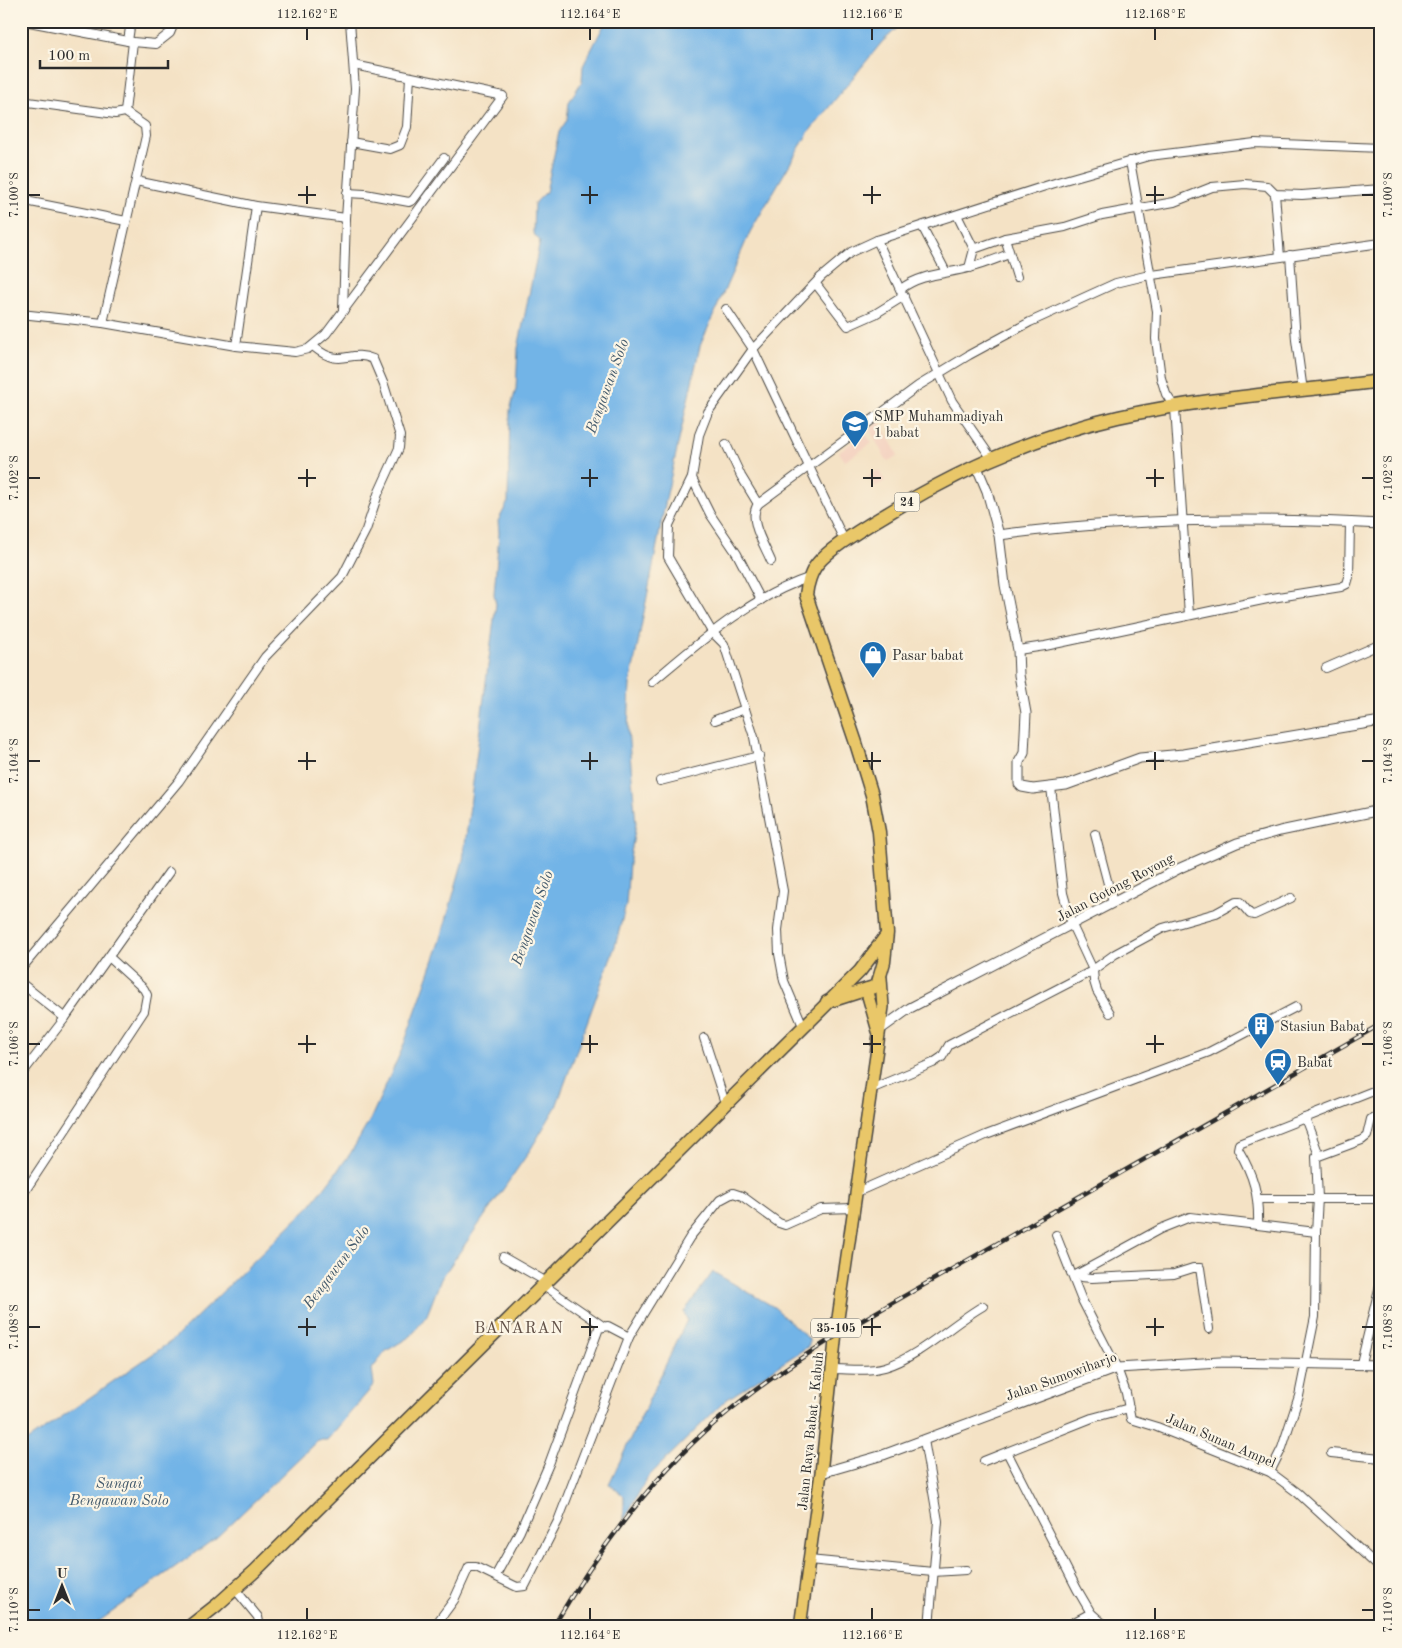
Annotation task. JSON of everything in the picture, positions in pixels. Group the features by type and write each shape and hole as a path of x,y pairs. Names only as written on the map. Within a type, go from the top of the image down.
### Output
{"highway":[{"name":"24","path":"880,978 887,950 887,933 879,832 872,795 808,606 806,594 811,577 819,562 845,542 901,505 976,464 1046,439 1118,418 1175,408 1381,381"},
{"path":"189,1627 235,1589 802,1026 860,971 880,946 887,933"},
{"path":"827,1002 877,986 880,978 878,971 873,967 866,967 860,971 858,982 866,989"}],"main road":[{"name":"35-105","path":"878,1031 883,1007 880,978"},
{"name":"35-105","path":"866,989 878,1031"},
{"name":"Jalan Raya Babat - Kabuh","path":"800,1625 821,1473 832,1369 878,1031"}],"street":[{"path":"24,21 131,42 156,44 170,33 176,21"},
{"path":"125,112 132,21"},
{"path":"343,311 354,65 350,21"},
{"path":"21,314 103,323 236,346 295,352 314,347 504,96 354,65"},
{"path":"351,142 390,148 400,145 407,127 410,77"},
{"path":"21,101 115,114 125,112 145,126 146,136 103,323"},
{"path":"802,1026 784,981 779,954 778,930 783,891 759,756 724,644 712,632 668,558 669,525 692,478 699,435 708,412 753,349 816,284 852,252 877,240 1061,181 1130,161 1184,150 1255,143 1381,148"},
{"path":"348,193 409,202 413,200 444,158"},
{"path":"1130,161 1157,311 1156,339 1161,378 1166,394 1175,408 1189,616"},
{"path":"136,181 256,206 346,218"},
{"path":"974,249 1005,238 1065,227 1138,207 1174,202 1212,187 1245,184 1267,186 1275,194 1280,257"},
{"path":"1275,194 1302,195 1381,189"},
{"path":"21,200 126,221"},
{"path":"236,346 256,206"},
{"path":"957,215 974,249 969,268"},
{"path":"922,226 946,272"},
{"path":"1005,238 1017,277"},
{"path":"877,240 903,292 952,402 992,459"},
{"path":"772,561 758,532 754,514 758,504 808,465 938,374 1030,322 1116,283 1150,275 1381,243"},
{"path":"816,284 848,326 875,314 903,292 908,284 946,272 969,268 1009,254"},
{"path":"1290,255 1296,340 1303,391"},
{"path":"726,309 753,349 845,542"},
{"path":"21,970 179,781 265,657 342,577 366,530 378,494 397,457 400,436 384,385 373,359 359,356 336,359 328,358 314,347"},
{"path":"726,444 741,476 758,504"},
{"path":"976,464 987,491 999,535 1002,566 1018,650 1019,675 1026,713 1024,754 1019,762 1019,784 1022,787 1033,789 1066,785 1155,755 1183,754 1381,721"},
{"path":"692,478 710,514 737,554 762,600"},
{"path":"999,535 1044,529 1241,519 1381,524"},
{"path":"1018,650 1347,584 1350,522"},
{"path":"652,682 712,632 776,590 811,577"},
{"path":"1326,668 1381,644"},
{"path":"715,720 745,709"},
{"path":"660,781 759,756"},
{"path":"1051,787 1063,892 1072,925 1094,970 1094,981 1097,991 1110,1013"},
{"name":"Jalan Gotong Royong","path":"878,1031 910,1008 1180,868 1249,839 1381,810"},
{"path":"1096,834 1113,903"},
{"path":"21,1075 65,1018 169,872"},
{"path":"871,1089 933,1063 942,1057 949,1045 1094,970 1115,954 1163,928 1216,913 1228,904 1240,902 1250,914 1254,915 1290,898"},
{"path":"21,1198 144,1011 146,995 144,989 108,957"},
{"path":"21,983 65,1018"},
{"path":"857,1192 986,1135 1209,1052 1296,1007"},
{"path":"704,1038 725,1103"},
{"path":"1258,1225 1259,1199 1253,1180 1238,1149 1239,1144 1381,1088"},
{"path":"1270,1472 1290,1422 1313,1331 1317,1297 1316,1232 1318,1198 1315,1159 1319,1155 1362,1140 1367,1136 1371,1119 1381,1114"},
{"path":"1305,1118 1319,1155"},
{"path":"434,1627 454,1600 469,1567 476,1567 496,1575 517,1587 526,1586 558,1521 629,1337 690,1237 720,1200 733,1193 742,1196 779,1223 785,1225 821,1209 854,1208"},
{"path":"1259,1199 1381,1199"},
{"path":"1076,1275 1160,1230 1190,1217 1316,1232"},
{"path":"984,1461 1092,1418 1129,1408 1117,1368 1081,1298 1076,1275 1056,1234"},
{"path":"503,1257 544,1283 604,1326 612,1327 629,1337"},
{"path":"1076,1275 1102,1278 1167,1274 1200,1268 1209,1330"},
{"path":"1361,1363 1381,1281"},
{"path":"832,1369 861,1370 886,1367 915,1352 983,1306"},
{"path":"496,1575 531,1506 549,1464 598,1330 604,1326"},
{"name":"Jalan Sumowiharjo","path":"821,1473 924,1440 1117,1368 1220,1362 1381,1364"},
{"name":"Jalan Sunan Ampel","path":"1129,1408 1132,1420 1158,1427 1270,1472 1298,1493 1381,1569"},
{"path":"924,1440 938,1521 929,1627"},
{"path":"1007,1452 1091,1613 1107,1627"},
{"path":"1331,1453 1381,1458"},
{"path":"810,1560 933,1572 966,1570"},
{"path":"235,1589 258,1617 260,1627"},
{"path":"1065,1627 1091,1613"},
{"path":"800,1625 823,1627"}],"shaded area":[{"path":"879,421 898,455 887,462 869,428"},
{"name":"SMP Muhammadiyah 1 babat","path":"865,433 872,443 845,461 839,452"},
{"path":"879,470 885,481 875,487 868,476"}],"water":[{"path":"606,21 905,21 882,42 808,133 750,232 700,346 667,494 630,684 628,730 636,824 629,864 626,905 615,946 556,1107 529,1152 441,1279 427,1315 411,1336 386,1351 372,1369 374,1385 327,1440 318,1440 217,1537 91,1627 21,1627 21,1445 173,1340 311,1205 350,1154 370,1120 403,1047 440,942 463,860 496,604 494,594 499,533 498,521 508,502 510,410 516,389 518,348 540,241 533,233 534,204 546,192 559,132 567,120 569,102 582,81 583,66"},
{"path":"713,1272 774,1307 809,1339 809,1346 726,1400 647,1478 624,1520 624,1496 609,1484 687,1320 684,1312"}],"railway":[{"path":"553,1627 607,1543 648,1491 694,1442 749,1395 816,1348 851,1327 1381,1024"}],"place":[{"name":"SMP Muhammadiyah 1 babat","path":"855,448"},
{"name":"Pasar babat","path":"873,679"},
{"name":"Stasiun Babat","path":"1261,1050"},
{"name":"Babat","path":"1278,1086"}],"district":[{"name":"BANARAN","path":"519,1327"}],"water label":[{"name":"Bengawan Solo","path":"607,386"},
{"name":"Bengawan Solo","path":"532,918"},
{"name":"Bengawan Solo","path":"336,1267"},
{"name":"Sungai Bengawan Solo","path":"119,1492"}]}
